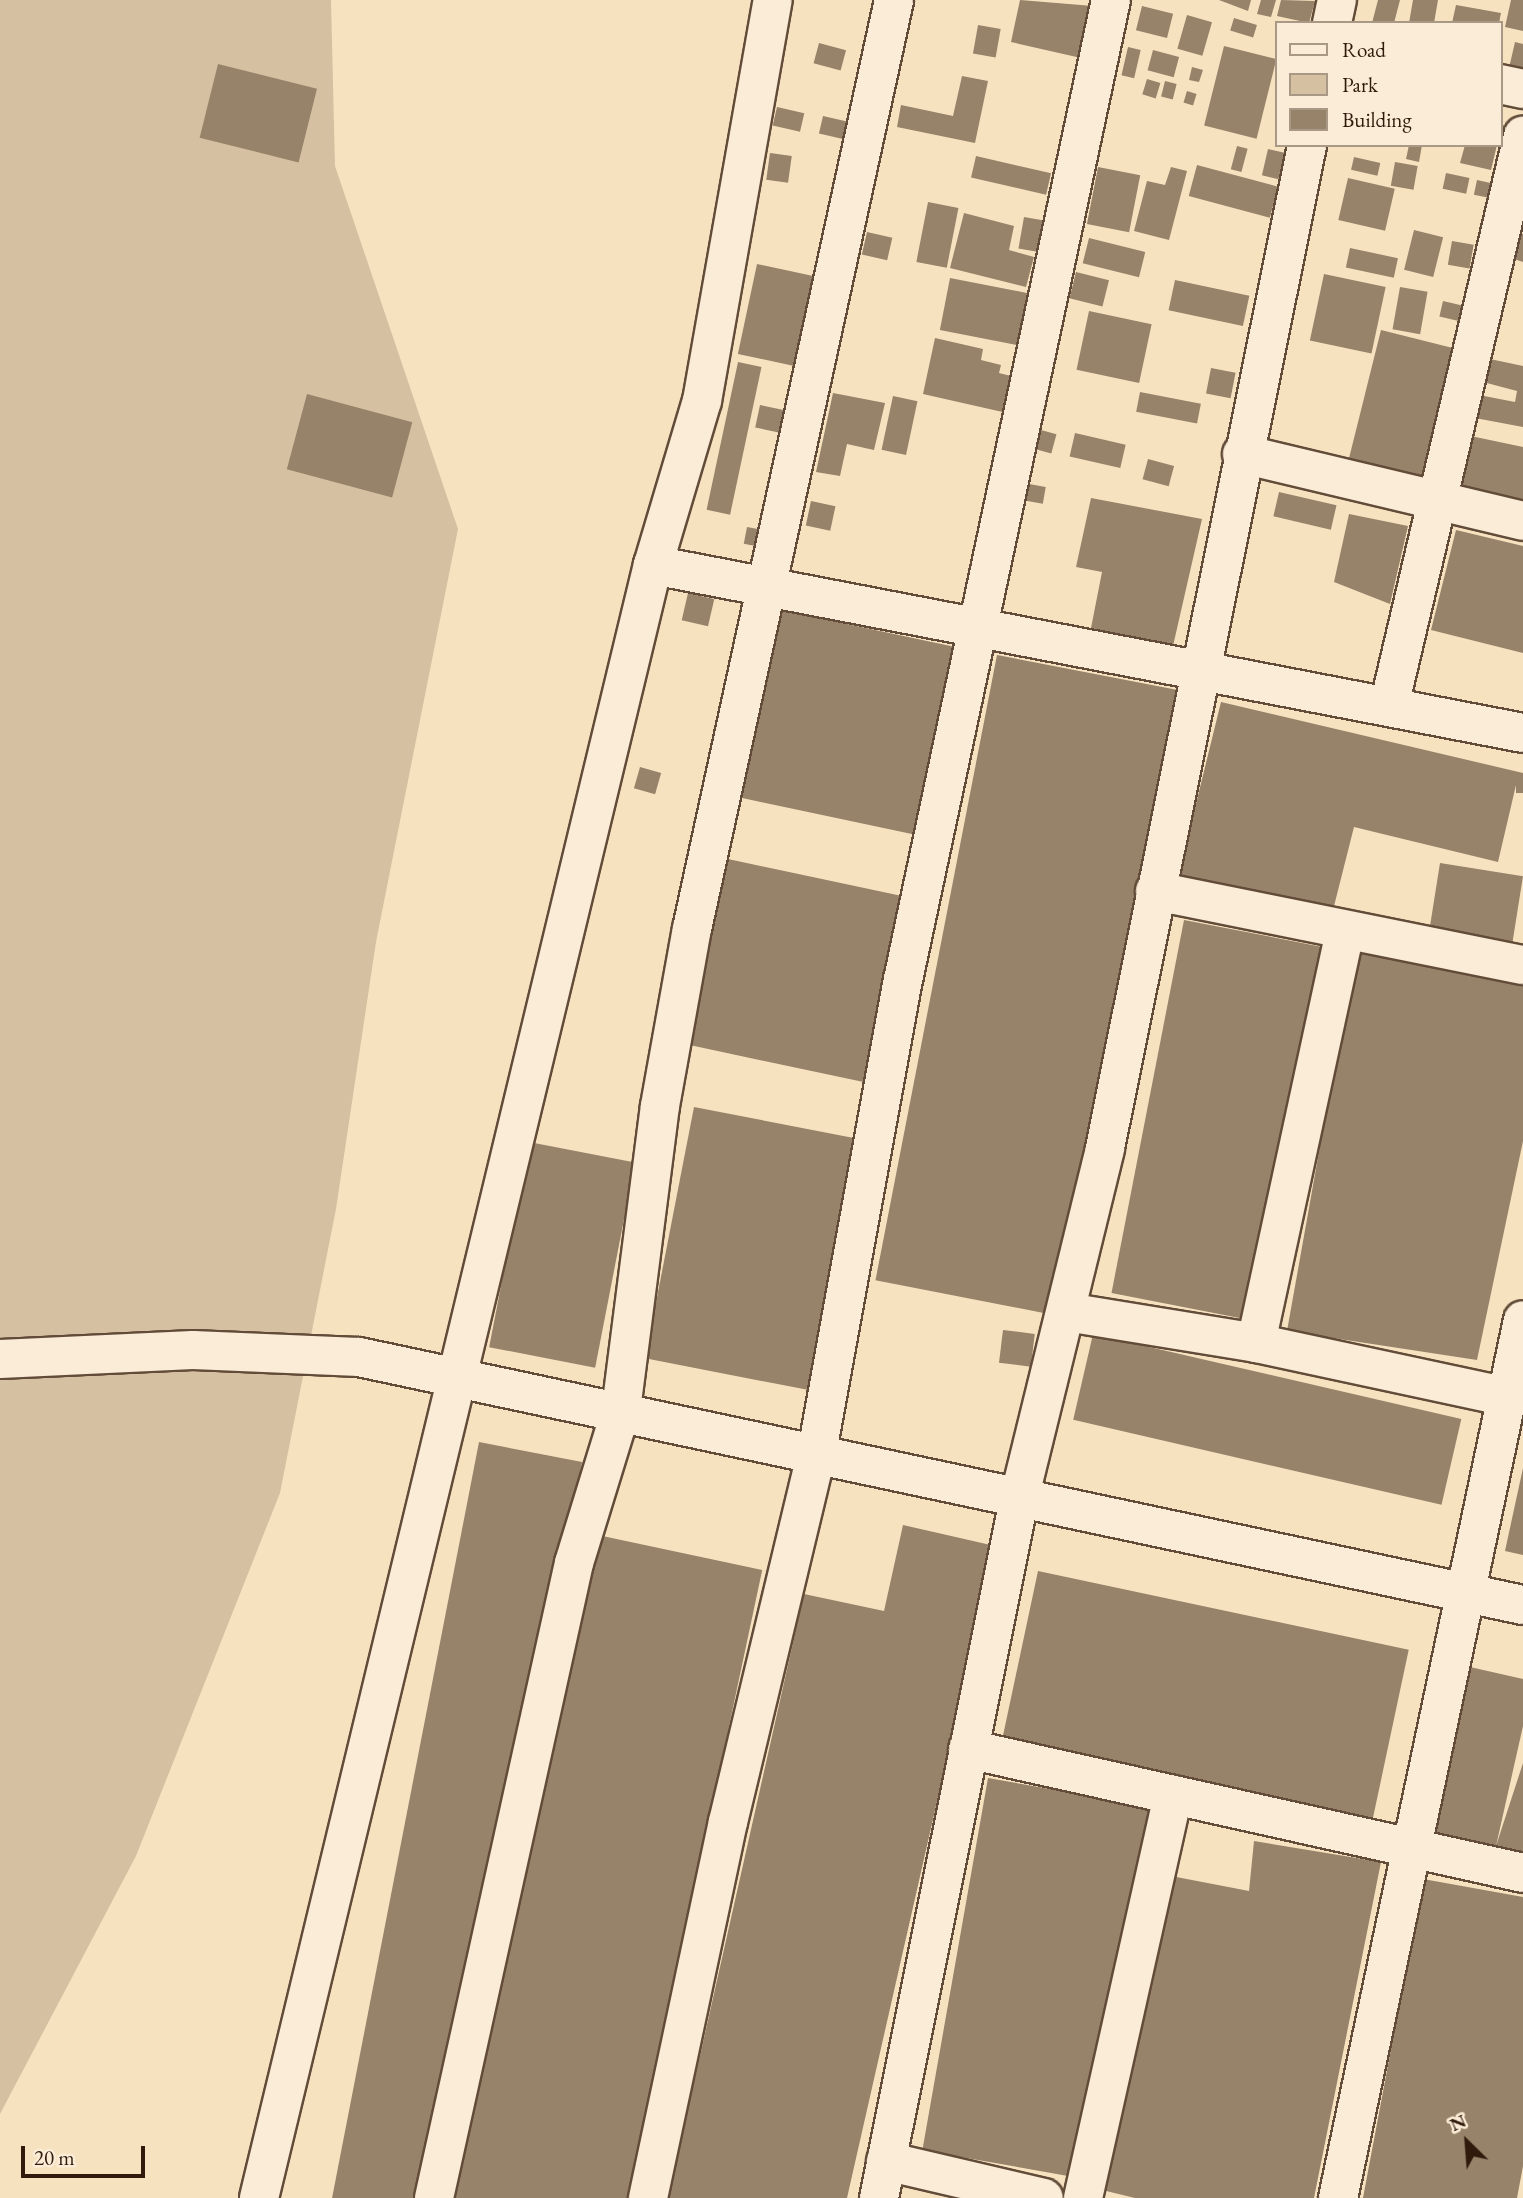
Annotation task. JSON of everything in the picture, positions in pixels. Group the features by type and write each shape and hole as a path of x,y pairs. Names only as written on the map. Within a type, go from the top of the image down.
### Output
{"street":[{"path":"259,2198 653,565 702,401 773,0"},
{"path":"433,2198 575,1563 621,1410 690,941 771,584 894,0"},
{"path":"648,2198 727,1822 817,1452 903,980 1111,0"},
{"path":"1332,21 1337,0"},
{"path":"1502,84 1523,89"},
{"path":"1389,706 1523,136"},
{"path":"1044,2198 882,2180 1020,1495 1067,1312 1307,147"},
{"path":"1242,454 1523,521"},
{"path":"653,565 771,584 1523,733"},
{"path":"1155,891 1523,965"},
{"path":"1256,1343 1345,930"},
{"path":"1067,1312 1256,1343 1507,1396"},
{"path":"1338,2198 1523,1320"},
{"path":"0,1359 193,1350 359,1357 459,1374 1523,1605"},
{"path":"968,1749 1523,1873"},
{"path":"1083,2198 1173,1795"}],"green space":[{"path":"0,0 331,0 335,166 458,529 376,942 336,1209 280,1493 136,1856 0,2114"}],"building":[{"path":"1020,0 1093,6 1081,58 1011,42"},
{"path":"1219,0 1251,0 1248,11"},
{"path":"1261,0 1276,0 1271,17 1257,14"},
{"path":"1281,0 1315,1 1310,21 1277,16"},
{"path":"1378,0 1400,0 1395,21 1373,21"},
{"path":"1413,0 1438,0 1434,21 1409,21"},
{"path":"1511,0 1523,0 1523,31 1505,27"},
{"path":"1456,5 1501,13 1499,21 1452,21"},
{"path":"1142,6 1173,14 1167,38 1136,30"},
{"path":"1187,15 1212,22 1202,56 1177,49"},
{"path":"1234,18 1257,25 1253,37 1230,30"},
{"path":"978,25 1001,29 996,58 973,54"},
{"path":"1515,42 1523,44 1523,72 1509,68"},
{"path":"819,43 846,50 841,71 814,63"},
{"path":"1224,46 1274,58 1274,69 1257,139 1204,126"},
{"path":"1128,47 1141,50 1134,78 1121,75"},
{"path":"1153,50 1179,57 1174,77 1148,70"},
{"path":"218,64 317,89 299,162 200,138"},
{"path":"1192,67 1203,70 1199,82 1189,80"},
{"path":"962,76 988,81 975,143 897,127 901,105 953,116"},
{"path":"1147,79 1160,83 1156,98 1142,94"},
{"path":"1165,81 1177,84 1173,99 1161,97"},
{"path":"1187,91 1197,94 1193,105 1183,102"},
{"path":"777,107 804,113 800,132 773,126"},
{"path":"823,116 850,122 846,140 819,134"},
{"path":"1237,146 1248,149 1241,172 1231,169"},
{"path":"1409,147 1422,147 1419,162 1406,159"},
{"path":"1464,147 1497,147 1491,170 1460,163"},
{"path":"1268,149 1285,153 1278,179 1262,175"},
{"path":"770,153 792,156 788,183 766,180"},
{"path":"976,156 1051,173 1046,195 971,177"},
{"path":"1354,157 1380,163 1377,176 1351,170"},
{"path":"1395,162 1418,166 1413,190 1391,186"},
{"path":"1197,165 1278,187 1270,218 1189,196"},
{"path":"1098,167 1140,175 1129,232 1087,224"},
{"path":"1171,167 1187,171 1169,240 1134,231 1147,181 1165,185"},
{"path":"1446,173 1469,178 1466,194 1443,189"},
{"path":"1348,178 1395,189 1385,231 1338,220"},
{"path":"1477,180 1491,183 1488,198 1474,195"},
{"path":"928,202 958,208 947,268 916,262"},
{"path":"964,213 1014,226 1009,250 1034,257 1026,287 950,268"},
{"path":"1024,217 1046,221 1040,252 1018,249"},
{"path":"1414,230 1443,237 1433,277 1404,270"},
{"path":"1516,231 1523,234 1523,262 1508,257"},
{"path":"867,232 892,238 887,260 862,254"},
{"path":"1089,238 1145,252 1139,277 1083,263"},
{"path":"1452,241 1474,245 1469,268 1448,265"},
{"path":"1350,248 1398,258 1394,278 1346,268"},
{"path":"757,264 817,277 798,367 738,354"},
{"path":"1076,272 1109,280 1102,306 1069,298"},
{"path":"1324,274 1386,287 1371,354 1310,341"},
{"path":"950,278 1030,294 1020,346 940,330"},
{"path":"1175,280 1249,296 1243,326 1169,310"},
{"path":"1400,287 1428,292 1420,334 1393,329"},
{"path":"1443,301 1465,306 1462,322 1439,317"},
{"path":"1089,311 1152,324 1139,383 1077,370"},
{"path":"1381,330 1456,349 1424,477 1349,458"},
{"path":"935,338 983,349 981,360 1001,365 999,373 1015,377 1007,413 923,394"},
{"path":"1490,359 1523,366 1523,427 1475,418 1479,395 1515,402 1517,391 1483,382"},
{"path":"738,362 761,367 730,515 707,510"},
{"path":"1211,368 1236,373 1231,398 1206,394"},
{"path":"1140,392 1201,404 1197,423 1136,412"},
{"path":"833,393 885,403 874,450 847,444 840,476 816,472"},
{"path":"307,394 412,422 392,498 287,469"},
{"path":"893,396 917,401 906,455 882,450"},
{"path":"760,405 788,411 784,434 755,427"},
{"path":"1041,430 1056,434 1051,453 1036,449"},
{"path":"1075,433 1126,445 1120,468 1070,456"},
{"path":"1466,435 1523,447 1523,513 1452,499"},
{"path":"1148,459 1174,466 1169,486 1143,479"},
{"path":"1029,484 1046,487 1043,504 1026,501"},
{"path":"1279,492 1336,505 1331,530 1273,516"},
{"path":"1091,498 1202,519 1173,646 1091,628 1102,572 1076,567"},
{"path":"811,501 835,506 830,531 806,525"},
{"path":"1349,514 1408,526 1390,604 1334,582"},
{"path":"747,527 767,531 763,548 744,544"},
{"path":"1456,530 1523,546 1523,653 1431,630"},
{"path":"688,593 714,599 708,626 682,620"},
{"path":"781,610 960,648 920,836 741,798"},
{"path":"997,655 1182,691 1060,1316 875,1280"},
{"path":"1221,702 1523,773 1523,793 1516,793 1516,785 1498,862 1354,827 1331,918 1177,881"},
{"path":"640,767 661,773 655,794 634,788"},
{"path":"728,859 903,896 864,1082 688,1045"},
{"path":"1440,863 1523,876 1512,948 1429,935"},
{"path":"1184,920 1322,947 1250,1320 1111,1293"},
{"path":"1356,945 1523,976 1523,1141 1477,1360 1287,1331"},
{"path":"694,1107 863,1140 814,1391 645,1358"},
{"path":"529,1142 635,1163 595,1368 489,1347"},
{"path":"1003,1330 1035,1334 1031,1367 999,1363"},
{"path":"1093,1334 1461,1419 1442,1505 1073,1420"},
{"path":"479,1442 582,1462 439,2198 332,2198"},
{"path":"1523,1468 1523,1555 1505,1551"},
{"path":"903,1525 995,1546 847,2198 668,2198 804,1594 884,1611"},
{"path":"593,1534 762,1570 629,2198 452,2198"},
{"path":"1038,1571 1409,1650 1371,1827 1000,1748"},
{"path":"1470,1667 1523,1679 1523,1726 1496,1846 1523,1763 1523,1856 1431,1837"},
{"path":"988,1778 1150,1807 1085,2179 922,2150"},
{"path":"1254,1841 1381,1862 1314,2198 1135,2198 1098,2189 1166,1875 1249,1891"},
{"path":"1423,1879 1523,1897 1523,2166 1517,2198 1363,2198"}]}
